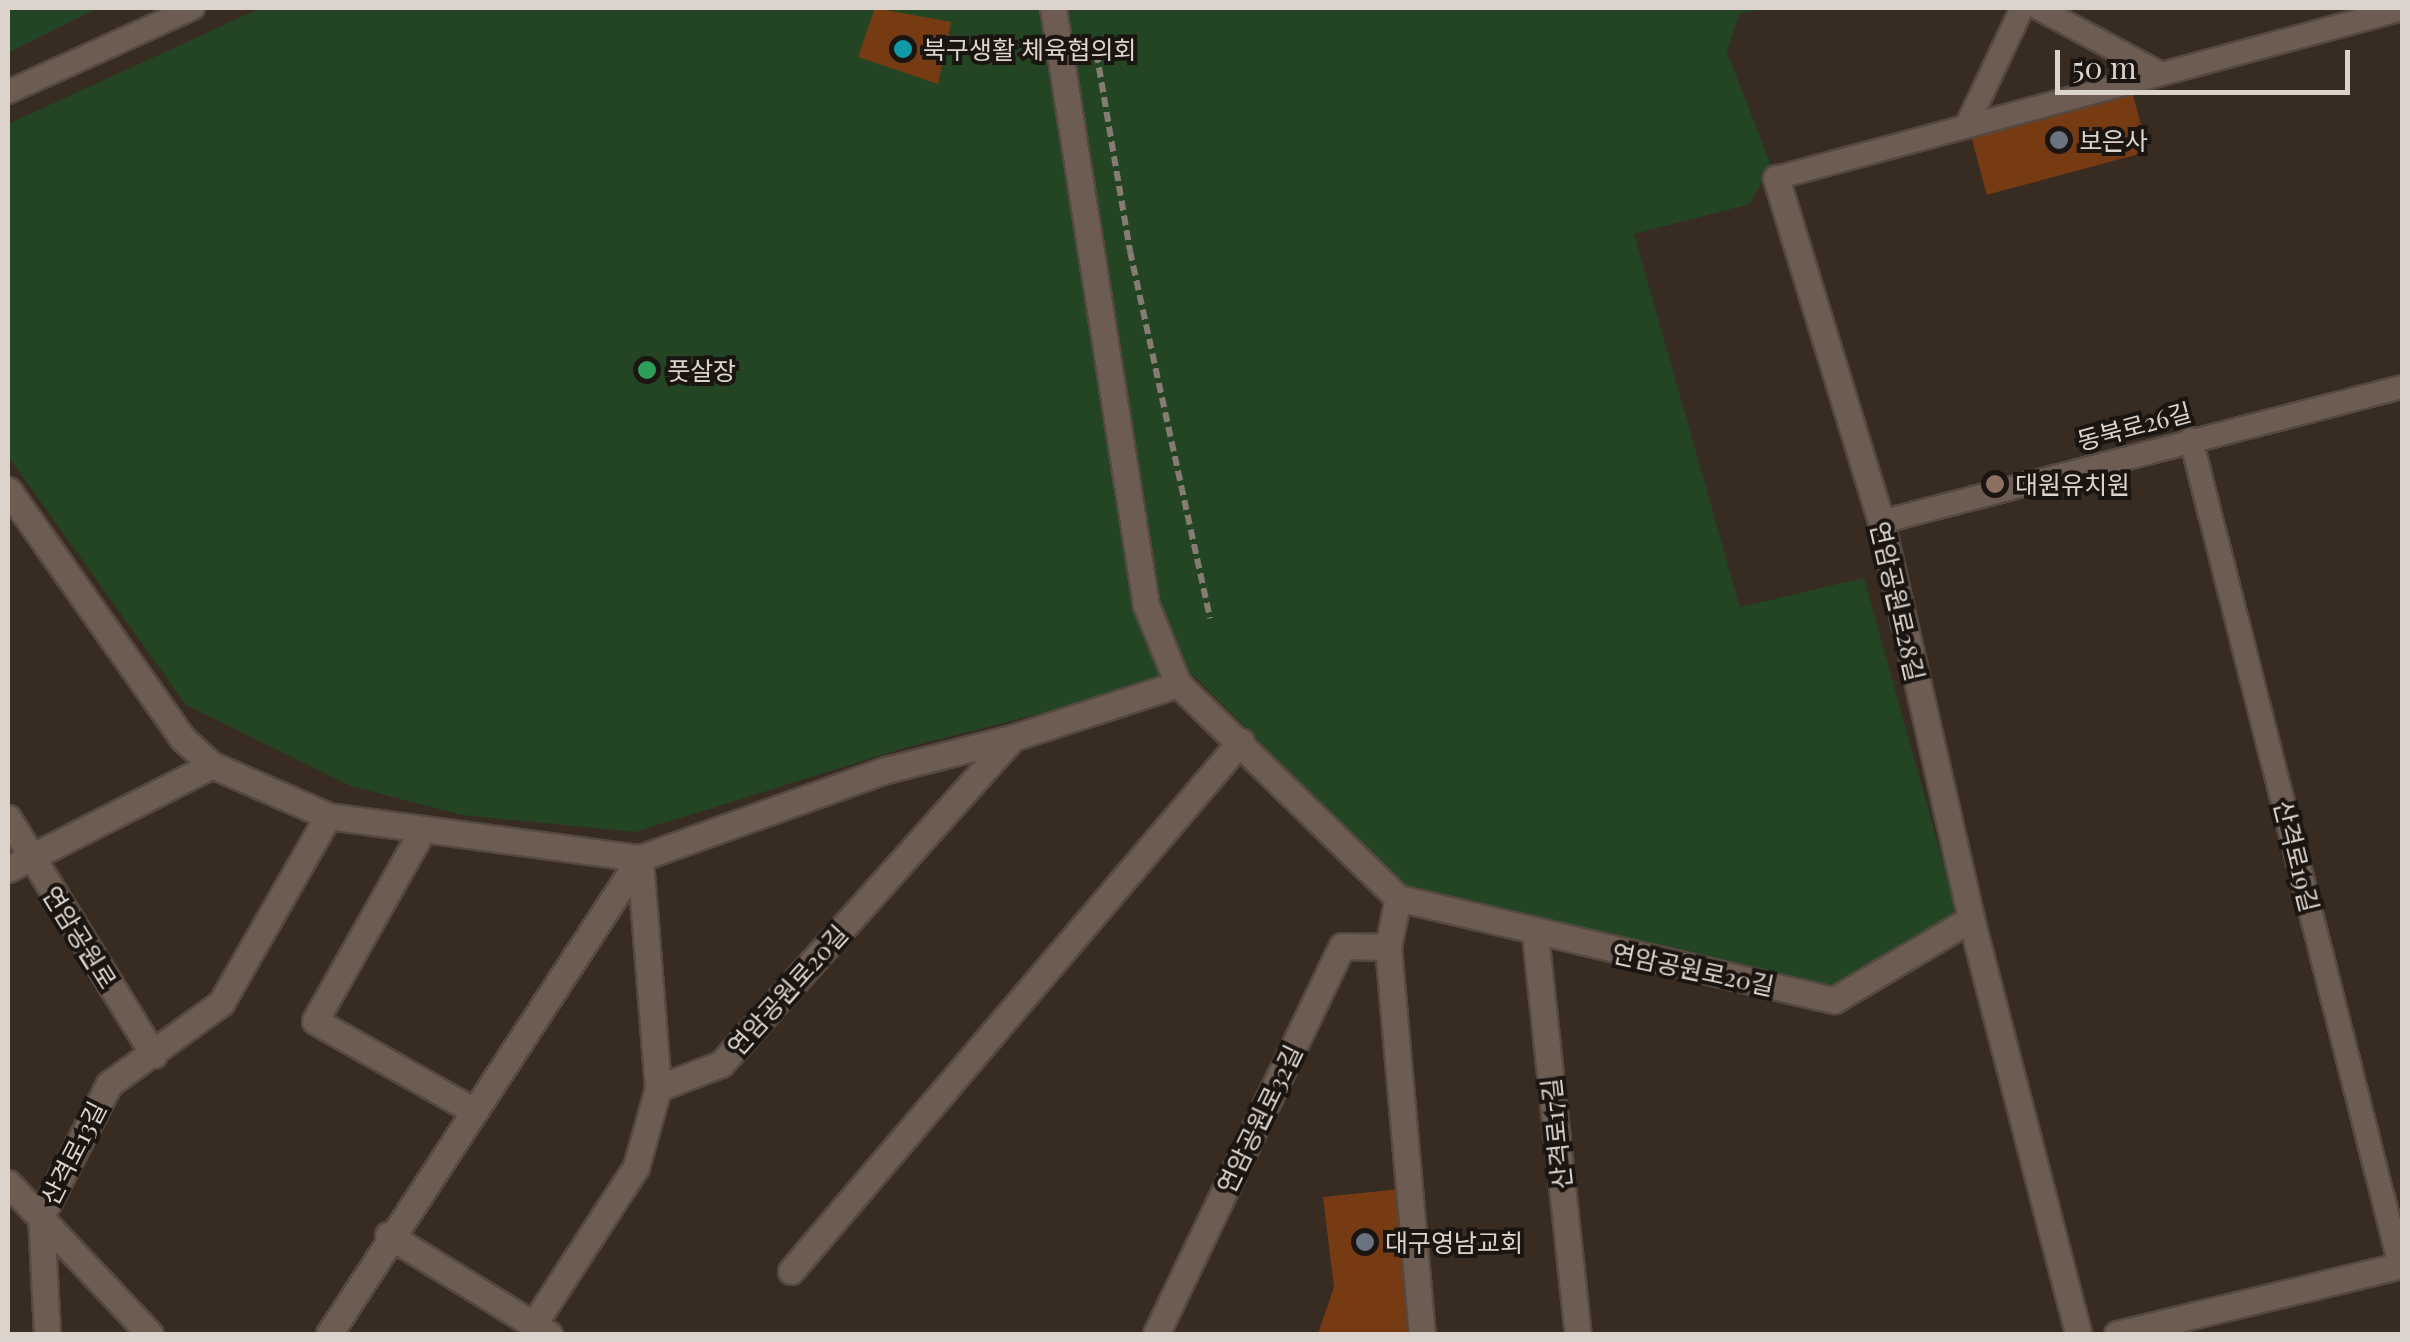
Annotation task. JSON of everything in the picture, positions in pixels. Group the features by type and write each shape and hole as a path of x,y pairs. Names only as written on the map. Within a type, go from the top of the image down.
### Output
{"street":[{"path":"1053,8 1146,605 1178,684 1241,741 1398,898 1388,948 1422,1334"},
{"name":"연암공원로28길","path":"1776,178 1881,522 1970,919 2078,1334"},
{"path":"8,490 182,738 212,765 328,816 640,858 886,770 1012,738 1178,684"},
{"name":"연암공원로20길","path":"658,1088 721,1064 1012,738"},
{"path":"791,1271 1241,741"},
{"path":"18,862 212,765"},
{"path":"154,1055 221,1003 328,816"},
{"name":"연암공원로","path":"8,818 18,862 154,1055"},
{"path":"422,829 315,1021 472,1110"},
{"path":"388,1235 541,1330 636,1167 658,1088 640,858"},
{"path":"329,1334 388,1235 640,858"},
{"name":"연암공원로20길","path":"1398,898 1535,934 1834,1000 1970,919"},
{"name":"산격로17길","path":"1535,934 1578,1334"},
{"name":"연암공원로32길","path":"1156,1334 1342,946 1388,948"},
{"name":"산격로13길","path":"47,1334 41,1216 109,1084 154,1055"},
{"name":"산격로13길","path":"8,1183 150,1334"},
{"path":"2117,1334 2402,1268"}],"lane":[{"path":"8,92 193,8"},
{"path":"1968,123 2022,8"},
{"path":"2038,8 2159,73 2402,10"},
{"name":"연암공원로28길","path":"1776,178 2159,73"},
{"name":"동북로26길","path":"1881,522 2402,387"},
{"name":"산격로19길","path":"2191,439 2402,1268"}],"path":[{"path":"1092,26 1130,251 1210,618"}],"green space":[{"path":"8,8 98,8 8,53"},
{"path":"261,8 1770,8 1739,14 1727,52 1771,165 1750,204 1634,234 1740,607 1864,578 1957,913 1830,987 1406,887 1193,675 901,749 635,832 462,815 351,786 186,705 8,456 8,124"}],"building":[{"name":"북구생활 체육협의회","path":"875,8 951,22 938,84 858,57"},
{"name":"보은사","path":"2130,84 2148,152 1987,195 1969,127"},
{"name":"대구영남교회","path":"1400,1189 1407,1334 1318,1334 1334,1287 1323,1197"}],"place":[{"name":"북구생활 체육협의회","path":"903,49"},
{"name":"보은사","path":"2059,140"},
{"name":"풋살장","path":"647,370"},
{"name":"대원유치원","path":"1995,484"},
{"name":"대구영남교회","path":"1365,1242"}]}
